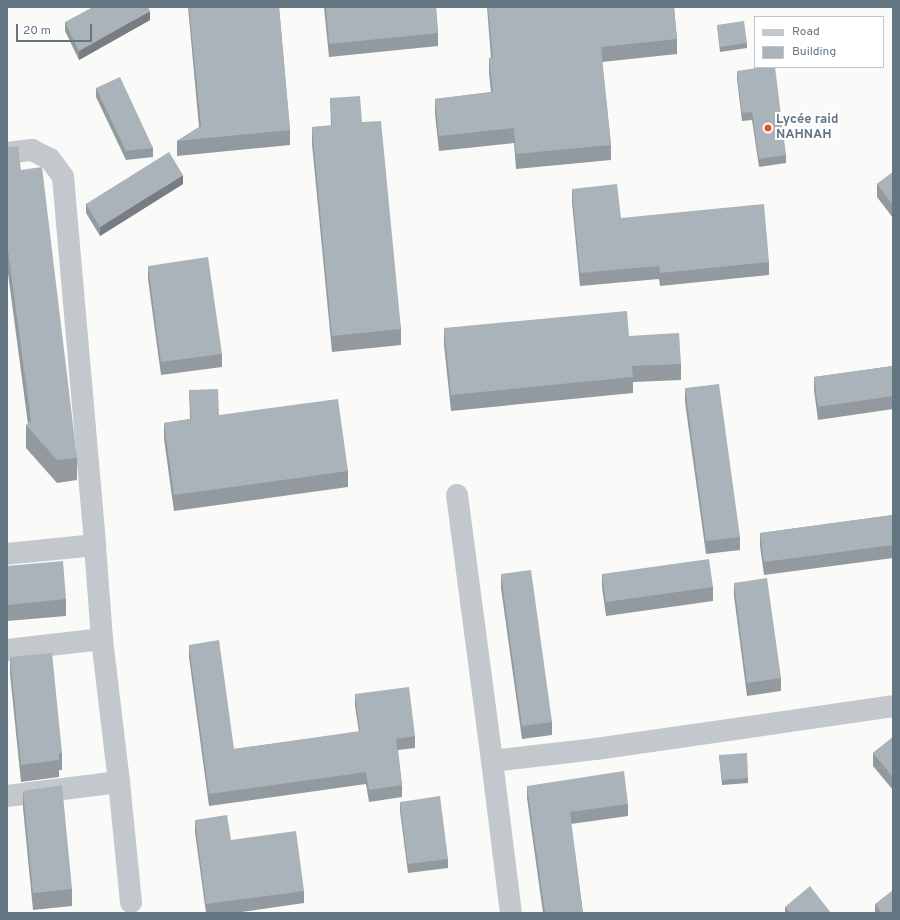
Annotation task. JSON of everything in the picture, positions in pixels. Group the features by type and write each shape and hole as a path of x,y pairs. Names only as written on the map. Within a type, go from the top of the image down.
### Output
{"street":[{"path":"7,153 32,150 50,159 63,177 102,639 132,902"},
{"path":"457,495 511,913"},
{"path":"7,554 95,546"},
{"path":"7,650 102,639"},
{"path":"492,761 596,749 893,706"},
{"path":"7,796 119,782"}],"building":[{"path":"93,7 148,7 150,11 79,51 65,22"},
{"path":"189,7 279,7 290,130 177,141 201,126"},
{"path":"326,7 436,7 438,33 329,44"},
{"path":"488,7 674,7 677,39 601,47 611,145 516,154 514,128 439,136 435,99 493,92 489,58 493,57"},
{"path":"744,21 747,43 720,47 717,25"},
{"path":"756,68 775,68 786,155 759,159 752,112 742,113 737,71"},
{"path":"120,77 153,148 126,151 96,88"},
{"path":"360,96 362,122 381,121 401,329 332,336 312,127 332,125 330,98"},
{"path":"18,146 21,170 42,167 77,458 57,460 26,425 31,421 7,243 7,147"},
{"path":"169,152 183,175 100,227 86,204"},
{"path":"893,172 893,205 877,184"},
{"path":"617,184 621,218 764,204 769,262 660,273 659,266 580,273 572,189"},
{"path":"208,257 222,354 161,362 148,266"},
{"path":"627,311 629,336 679,333 681,364 632,366 633,377 451,395 444,328"},
{"path":"893,366 893,396 818,407 814,377"},
{"path":"719,384 740,537 706,541 685,388"},
{"path":"218,389 219,415 338,399 348,471 174,495 164,423 191,419 189,390"},
{"path":"893,515 893,545 764,562 760,533"},
{"path":"709,559 713,587 606,602 602,574"},
{"path":"63,561 66,599 7,605 7,566"},
{"path":"531,570 552,722 522,726 501,574"},
{"path":"767,578 781,678 747,683 734,583"},
{"path":"219,640 234,749 360,731 355,694 409,687 415,736 396,739 402,785 369,790 366,772 209,794 189,645"},
{"path":"52,653 62,753 59,753 59,760 21,765 10,657"},
{"path":"893,737 893,777 873,753"},
{"path":"747,753 748,778 722,780 719,755"},
{"path":"624,771 628,804 570,812 583,913 545,913 527,786"},
{"path":"62,785 72,889 33,893 23,791"},
{"path":"440,796 448,859 408,864 400,802"},
{"path":"227,815 231,840 296,831 304,891 206,904 195,820"},
{"path":"810,886 831,913 790,913 785,907"},
{"path":"893,890 893,913 882,913 875,904"}],"place":[{"name":"Lycée raid NAHNAH","path":"768,128"}]}
